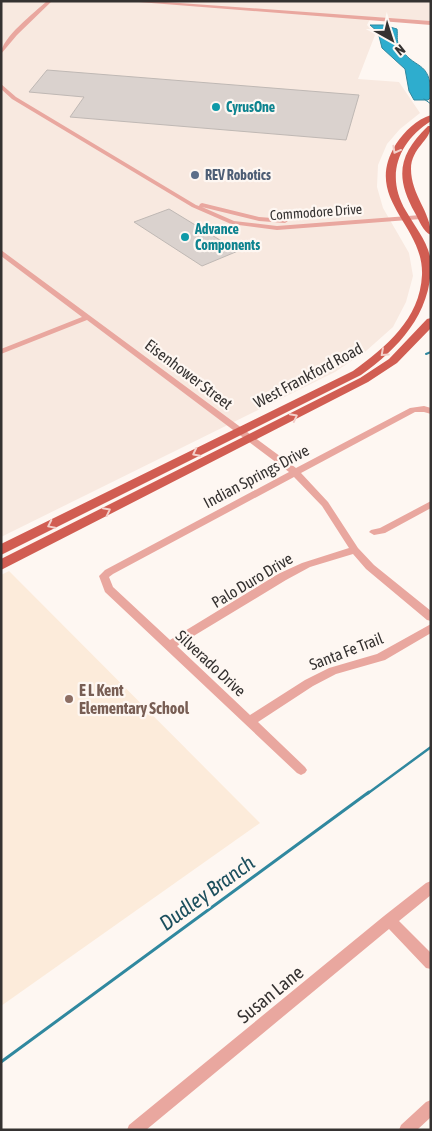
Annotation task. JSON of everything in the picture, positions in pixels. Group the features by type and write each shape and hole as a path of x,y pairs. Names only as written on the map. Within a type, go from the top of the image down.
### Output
{"main road":[{"name":"West Frankford Road","path":"1,550 356,373 382,355 398,340 416,316 422,304 427,275 423,250 392,190 390,171 393,156 410,132 431,117"},
{"path":"431,128 414,145 405,177 408,193 431,232"},
{"name":"West Frankford Road","path":"1,565 251,439 372,375 393,361 431,321"}],"street":[{"path":"2,49 50,1"},
{"path":"128,1 431,23"},
{"name":"Commodore Drive","path":"1,86 14,98 216,218 242,226 420,215"},
{"name":"Commodore Drive","path":"189,201 276,225"},
{"path":"216,218 225,211"},
{"name":"Eisenhower Street","path":"1,252 295,472 325,504 355,550 388,583 431,617"},
{"path":"1,352 88,317"},
{"name":"Indian Springs Drive","path":"104,576 108,572 413,410 428,410"},
{"path":"374,532 382,532 431,504"},
{"name":"Palo Duro Drive","path":"169,646 282,577 306,565 355,550"},
{"name":"Silverado Drive","path":"104,576 109,589 301,770"},
{"name":"Santa Fe Trail","path":"249,722 317,679 333,671 381,657 431,628"},
{"name":"Susan Lane","path":"134,1130 431,887"},
{"path":"389,920 431,963"},
{"path":"408,1129 431,1107"}],"shaded area":[{"path":"1,1 431,1 431,21 371,17 367,25 375,35 358,79 399,82 420,113 400,129 387,144 378,165 377,187 383,208 409,253 413,276 406,302 393,327 366,351 335,372 1,537"},
{"name":"E L Kent Elementary School","path":"9,571 260,823 1,1006 1,575"}],"water":[{"path":"370,25 383,25 397,29 398,43 404,53 425,70 428,76 431,97 428,100 414,100 409,91 405,69 382,48 378,32"}],"building":[{"name":"CyrusOne","path":"47,70 359,95 346,140 70,117 84,97 29,92"},
{"name":"Advance Components","path":"169,209 238,251 202,266 134,222"}],"waterway":[{"path":"424,99 431,104"},
{"path":"426,354 431,352"},
{"name":"Dudley Branch","path":"367,794 431,747"},
{"name":"Dudley Branch","path":"1,1062 369,792"}],"place":[{"name":"CyrusOne","path":"216,107"},
{"name":"REV Robotics","path":"195,175"},
{"name":"Advance Components","path":"185,237"},
{"name":"E L Kent Elementary School","path":"69,699"}]}
